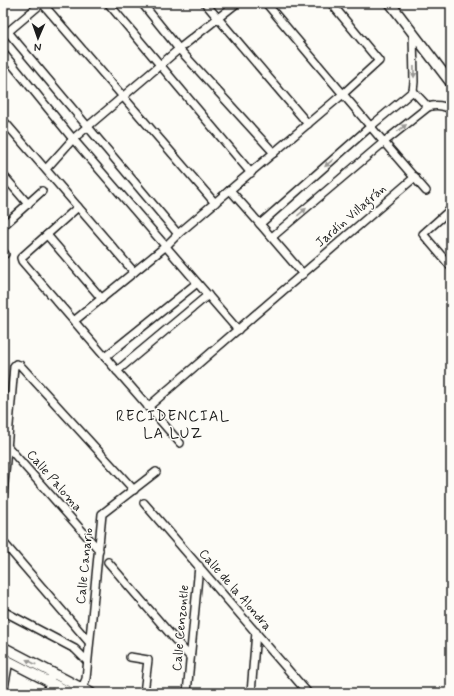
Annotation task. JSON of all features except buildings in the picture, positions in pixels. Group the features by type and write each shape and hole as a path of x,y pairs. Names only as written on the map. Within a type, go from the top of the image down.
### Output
{"street":[{"path":"178,234 5,34 42,3 215,203"},
{"path":"108,3 251,173"},
{"path":"142,3 179,49 274,153"},
{"path":"205,3 308,124"},
{"path":"46,169 73,139 179,49 237,3"},
{"path":"266,3 426,191"},
{"path":"74,321 166,246 178,234 343,94 379,61 331,3"},
{"path":"390,3 451,83"},
{"path":"260,224 413,91 413,33"},
{"path":"3,53 73,139 238,330"},
{"path":"413,91 428,107"},
{"path":"272,237 384,142 428,107 440,105 451,109"},
{"path":"3,120 134,272"},
{"path":"3,175 28,204"},
{"name":"Jardín Villagrán","path":"148,407 415,177"},
{"path":"230,190 303,274"},
{"path":"3,226 42,191"},
{"path":"78,206 23,256 22,261 180,443"},
{"path":"450,264 423,234 451,209"},
{"path":"47,235 102,299"},
{"path":"104,357 197,283"},
{"path":"117,371 208,295"},
{"path":"3,496 14,366 16,364 20,365 134,490"},
{"name":"Calle Paloma","path":"8,447 98,550"},
{"name":"Calle Canario","path":"82,688 86,679 102,514 156,472"},
{"name":"Calle de la Alondra","path":"144,503 308,693"},
{"path":"3,542 89,642"},
{"path":"108,562 190,657"},
{"name":"Calle Cenzontle","path":"187,693 199,566"},
{"path":"3,611 75,649 87,661"},
{"path":"251,693 256,632"},
{"path":"3,647 91,693"},
{"path":"130,657 148,660 144,693"},
{"path":"3,693 6,660 70,693"},
{"path":"47,693 52,673"}],"district":[{"name":"RECIDENCIAL LA LUZ","path":"173,426"}]}
